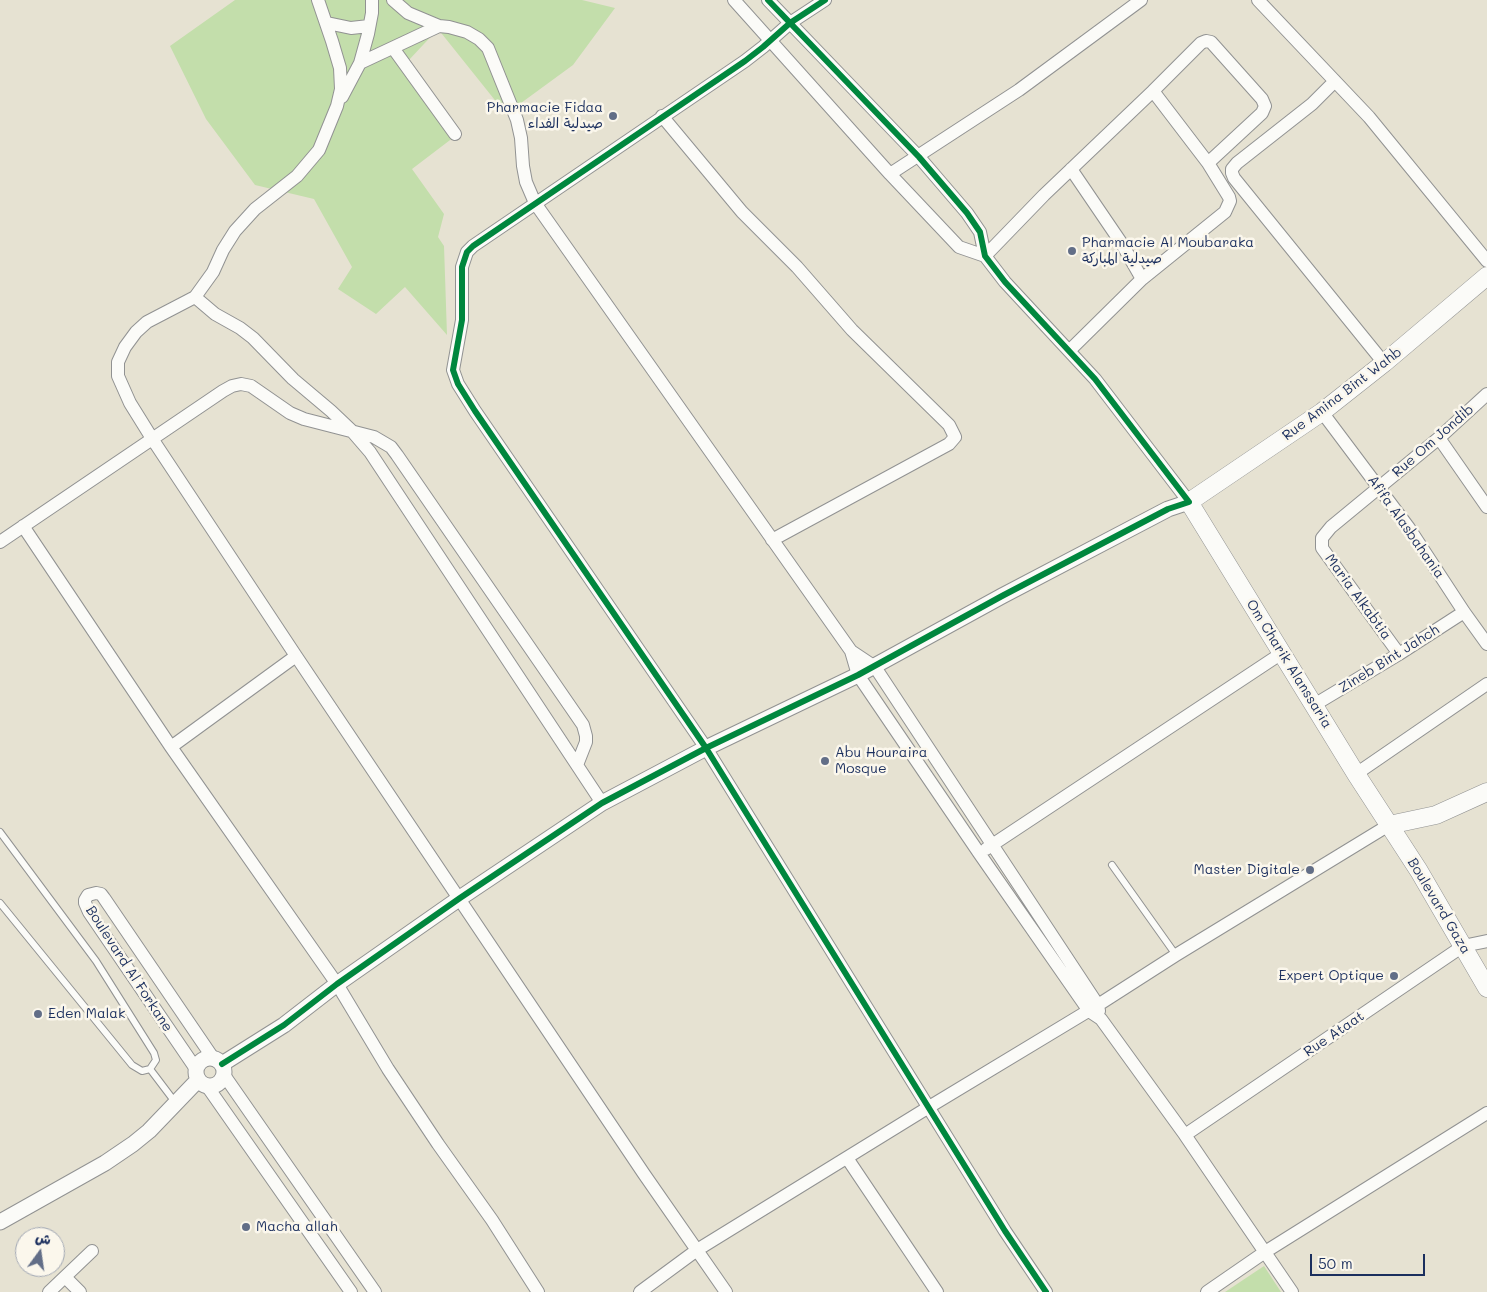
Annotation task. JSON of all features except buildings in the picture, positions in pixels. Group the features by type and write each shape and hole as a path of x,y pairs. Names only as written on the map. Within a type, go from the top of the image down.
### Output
{"main road":[{"name":"Rue Amina Bint Wahb","path":"1190,502 1322,412 1384,363 1487,276"},
{"name":"Om Charik Alanssaria","path":"1190,502 1389,825"},
{"path":"1389,825 1436,815 1487,792"},
{"name":"Boulevard Gaza","path":"1389,825 1419,871 1487,988"}],"street":[{"path":"318,0 340,68 341,89 337,106"},
{"path":"372,0 370,26 360,62 337,106 318,150 297,176 255,209 235,231 223,250 213,272 195,297 147,322 136,332 125,346 118,362 118,376 130,403 153,440 296,656 726,1292"},
{"path":"393,0 408,13 439,26 467,32 479,39 488,48 517,120 526,182 535,203 851,651 858,675 979,853 1094,1008"},
{"path":"734,0 890,174 959,247 984,256"},
{"path":"0,1222 105,1163 150,1131 200,1078 202,1060 219,1065 284,1025 337,984 460,898 602,803 706,748 875,667 1002,596 1168,509 1190,502 1095,379 1005,282 984,256 980,232 967,213 919,156 768,0"},
{"path":"825,0 790,23 745,61 535,203 467,252 462,267 462,320 453,366 455,378 475,411 706,748 1005,1232 1046,1292"},
{"path":"890,174 1019,90 1141,0"},
{"path":"1258,0 1369,117 1487,261"},
{"path":"326,23 351,28 370,26"},
{"path":"360,62 439,26"},
{"path":"984,256 1004,234 1201,43 1206,41 1210,42 1262,99 1265,106 1265,111 1208,163"},
{"path":"393,48 455,134"},
{"path":"1335,82 1312,104 1237,164 1232,169 1232,176 1384,363"},
{"path":"1069,351 1142,279 1228,209 1229,197 1208,163 1153,91"},
{"path":"662,116 742,212 797,267 852,330 948,425 955,437 948,444 772,540"},
{"path":"1071,169 1122,244 1142,279"},
{"path":"195,297 215,314 240,328 253,338 292,379 351,430 370,452 602,803"},
{"path":"0,542 223,391 241,384 251,386 290,413 304,419 351,430 383,441 397,454 583,725 586,742 577,766"},
{"name":"Rue Om Jondib","path":"1322,538 1331,527 1439,438 1487,394"},
{"name":"Afifa Alasbahania","path":"1322,412 1409,528 1487,644"},
{"path":"1439,438 1483,492 1487,507"},
{"path":"23,526 171,747 337,984 388,1068 438,1144 492,1220 538,1292"},
{"name":"Maria Alkabtia","path":"1322,538 1322,548 1399,654"},
{"name":"Zineb Bint Jahch","path":"1314,704 1399,654 1464,612"},
{"path":"851,651 875,667 993,844 1101,1019 1185,1136 1292,1292"},
{"path":"979,853 1282,653"},
{"path":"171,747 296,656"},
{"path":"1356,774 1487,684"},
{"path":"640,1292 697,1250 1094,1008 1176,955 1389,825"},
{"name":"Boulevard Al Forkane","path":"351,1292 200,1078 89,912 85,903 88,895 96,893 101,894 104,898 374,1292"},
{"name":"Rue Ataat","path":"1185,1136 1463,946 1487,941"},
{"path":"200,1078 218,1084 219,1065"},
{"path":"1207,1292 1264,1252 1487,1113"},
{"path":"847,1158 937,1292"},
{"path":"80,1292 65,1276 92,1251"},
{"path":"49,1292 64,1277"}],"lane":[{"path":"0,832 102,969 154,1053 156,1060 150,1069 142,1071 132,1065 0,903"},
{"path":"1112,866 1176,955"},
{"path":"150,1069 176,1103"}],"green space":[{"path":"235,0 582,0 615,8 573,65 506,114 438,29 408,61 458,134 412,169 444,214 438,237 444,246 447,335 405,287 376,314 338,289 352,267 314,199 255,185 206,119 170,46"},
{"path":"1264,1266 1281,1292 1225,1292"}],"cycle path":[{"path":"222,1064 284,1025 337,984 460,898 602,803 706,748 858,675 1002,596 1168,509 1189,502 1095,379 1005,282 985,256 980,232 967,213 919,157 768,0"},
{"path":"825,0 790,23 745,61 473,246 467,252 462,267 462,320 453,370 458,384 475,411 706,748 1005,1231 1046,1292"}],"place":[{"name":"Pharmacie Fidaa صيدلية الفداء","path":"613,116"},
{"name":"Pharmacie Al Moubaraka صيدلية المباركة","path":"1072,251"},
{"name":"Abu Houraira Mosque","path":"825,761"},
{"name":"Master Digitale","path":"1310,870"},
{"name":"Expert Optique","path":"1394,976"},
{"name":"Eden Malak","path":"38,1014"},
{"name":"Macha allah","path":"246,1227"}]}
